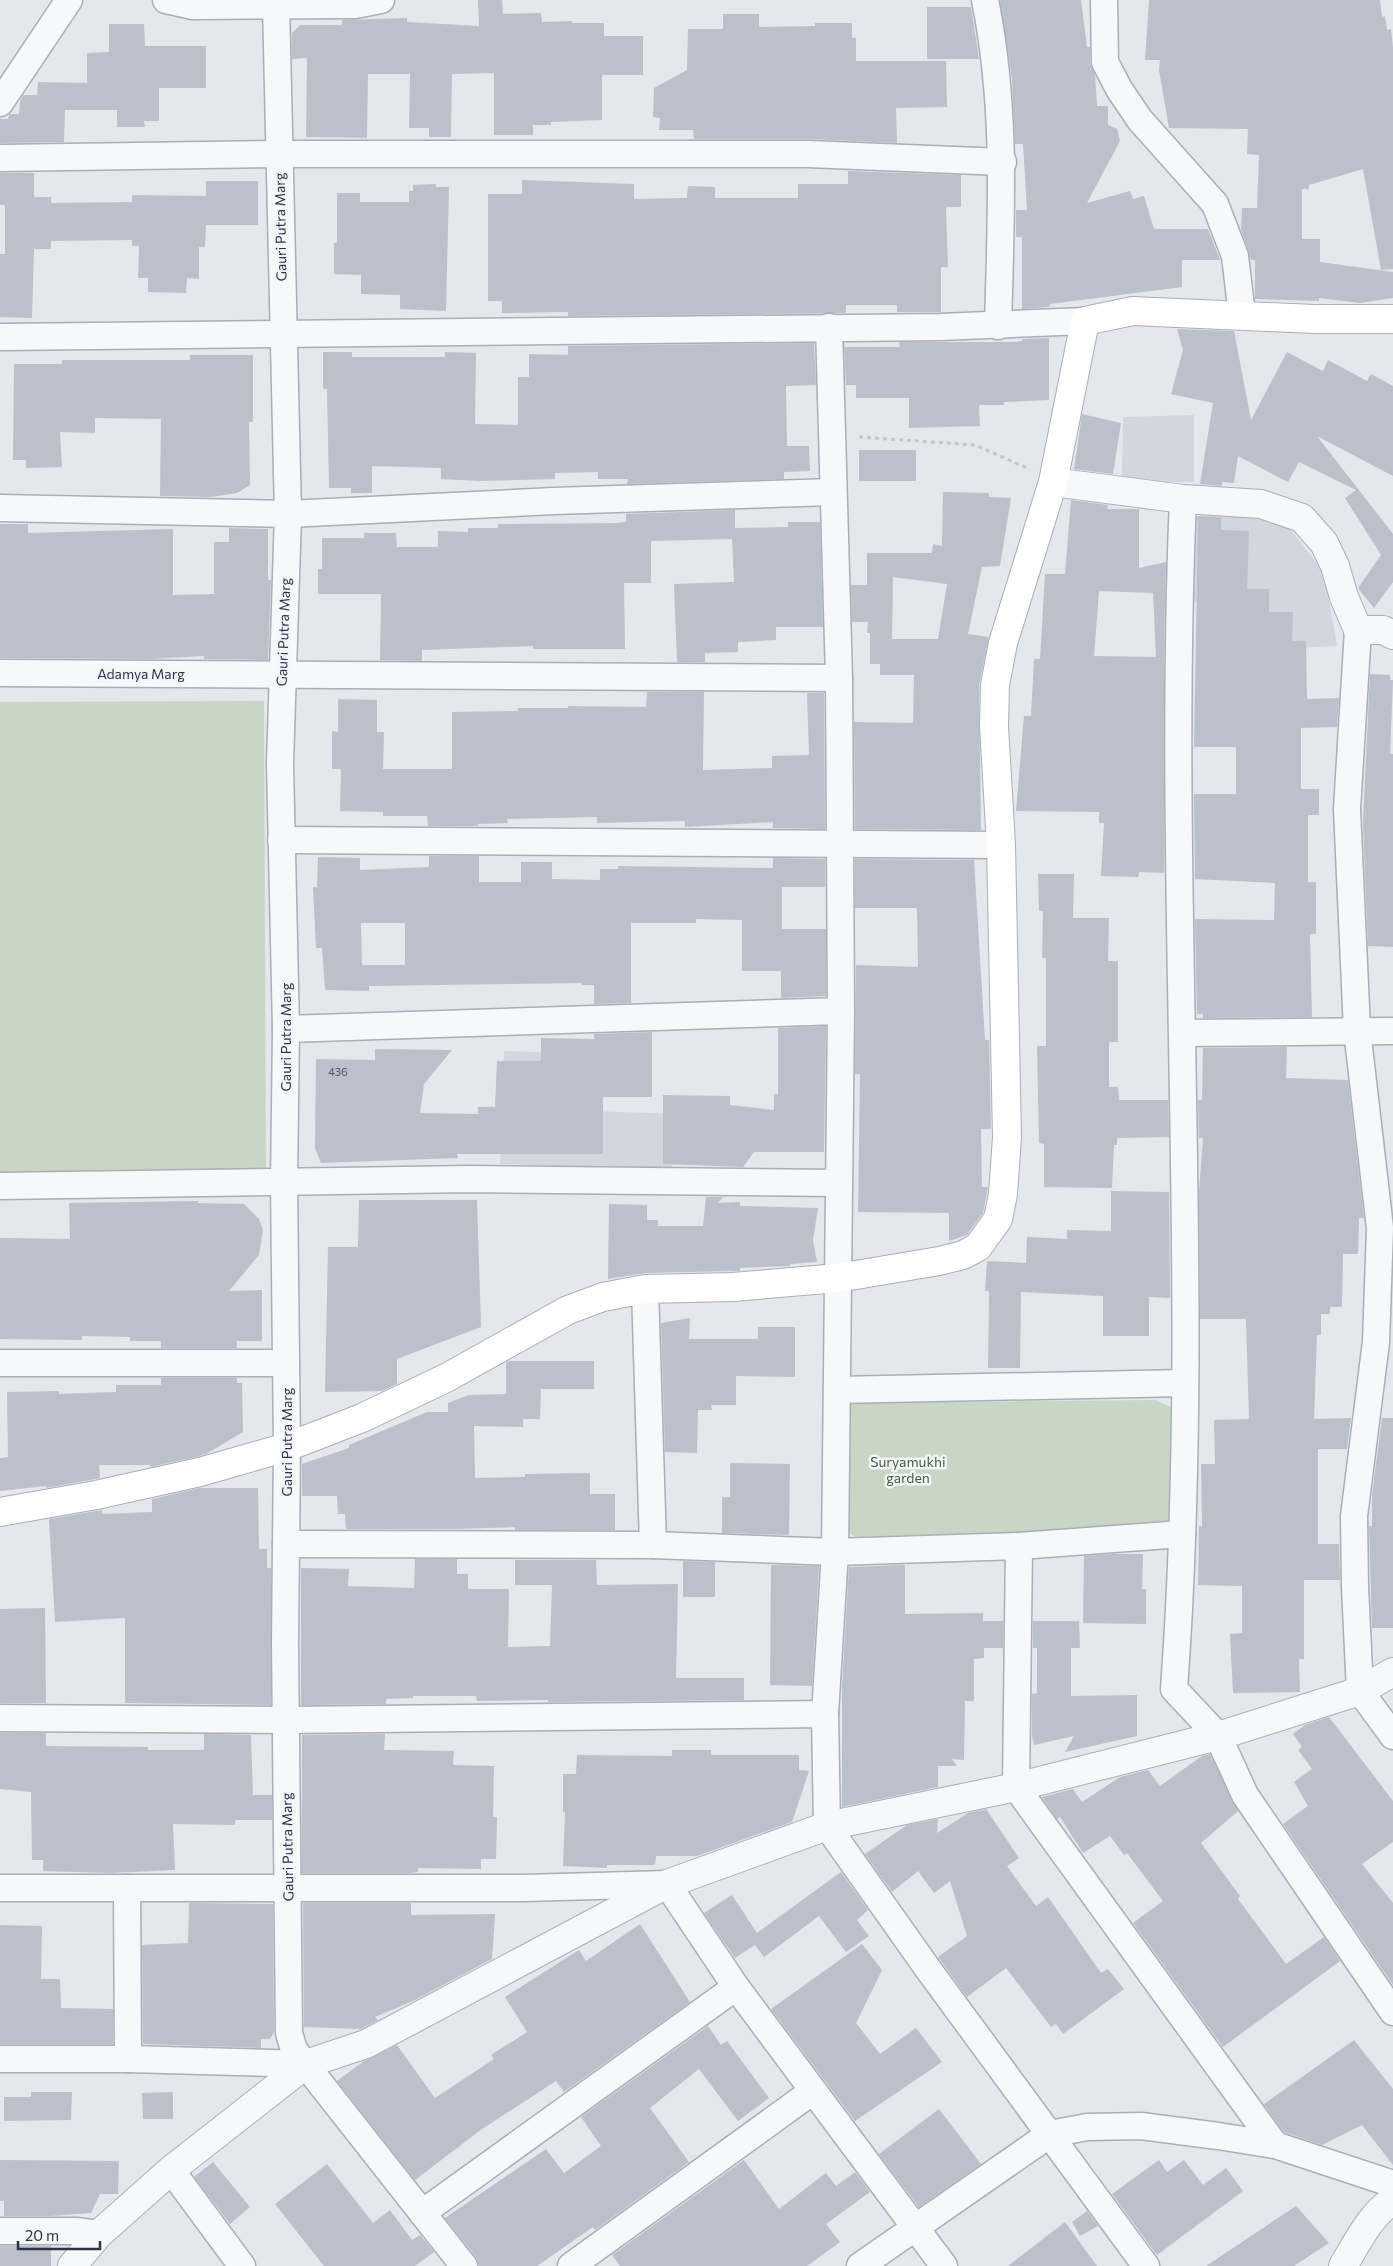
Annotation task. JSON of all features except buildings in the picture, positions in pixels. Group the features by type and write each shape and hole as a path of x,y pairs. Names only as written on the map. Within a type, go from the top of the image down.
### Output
{"main road":[{"path":"0,1512 105,1493 200,1472 287,1447 362,1418 446,1378 568,1310 603,1297 645,1289 733,1287 838,1278 963,1255 978,1247 998,1219 1003,1194 1007,1137 1001,845 994,726 995,685 1003,643 1053,482 1085,321 1132,311 1314,319 1393,320"}],"street":[{"path":"0,103 68,0"},
{"path":"166,0 193,6 355,5 381,0"},
{"path":"985,0 994,41 1003,162 998,326"},
{"path":"1104,0 1106,62 1119,89 1140,120 1215,204 1235,256 1242,315"},
{"name":"Gauri Putra Marg","path":"276,4 288,514 282,673 281,840 286,1029 284,1183 287,1447 285,1720 288,2033 294,2050 464,2266"},
{"path":"0,158 279,154 808,154 1003,162"},
{"path":"0,337 998,326 1085,321"},
{"path":"829,327 839,678 841,1011 835,1552 825,1714 827,1826 928,1969 1146,2266"},
{"path":"1053,482 1183,499 1261,504 1302,518 1324,543 1335,566 1344,596 1358,630 1347,809 1358,1030 1380,1228 1376,1342 1354,1516 1360,1691 1393,1736"},
{"path":"0,508 288,514 554,501 833,492"},
{"path":"1183,499 1180,575 1179,860 1183,1033 1185,1383 1182,1534 1174,1689 1218,1736 1245,1795 1393,2012"},
{"path":"1358,630 1383,630 1393,635"},
{"name":"Adamya Marg","path":"0,673 282,673 839,678"},
{"path":"281,840 1001,845"},
{"path":"286,1029 841,1011"},
{"path":"1183,1033 1393,1031"},
{"path":"0,1186 470,1179 838,1183"},
{"path":"645,1289 653,1545"},
{"path":"0,1362 286,1363"},
{"path":"837,1390 1185,1383"},
{"path":"286,1544 653,1545 835,1552 1019,1546 1182,1534"},
{"path":"1019,1546 1016,1787 1275,2145"},
{"path":"72,2266 99,2234 170,2170 306,2064 366,2044 667,1884 827,1826 1016,1787 1218,1736 1360,1691 1393,1672"},
{"path":"0,1718 285,1720 825,1714"},
{"path":"0,1888 524,1888 667,1884"},
{"path":"667,1884 736,1987 944,2266"},
{"path":"127,1888 128,2059"},
{"path":"422,2213 736,1987"},
{"path":"0,2058 128,2059 306,2064"},
{"path":"572,2266 813,2091"},
{"path":"860,2266 1050,2134 1087,2126 1141,2126 1275,2145 1393,2184"},
{"path":"170,2170 242,2266"},
{"path":"1343,2266 1368,2226 1385,2205 1393,2200"},
{"path":"0,2231 76,2231 99,2234"}],"path":[{"path":"831,435 975,445 1010,459 1053,482"}],"shaded area":[{"path":"1194,415 1194,482 1122,482 1123,417"},
{"path":"1195,516 1281,518 1324,572 1337,646 1269,649 1260,603 1193,601"},
{"path":"504,1051 596,1054 594,1111 673,1114 672,1169 500,1164"}],"green space":[{"path":"264,701 266,1178 0,1180 0,702"},
{"name":"Suryamukhi garden","path":"1155,1400 1173,1408 1178,1516 1167,1529 856,1537 840,1527 841,1415 851,1403"}]}
